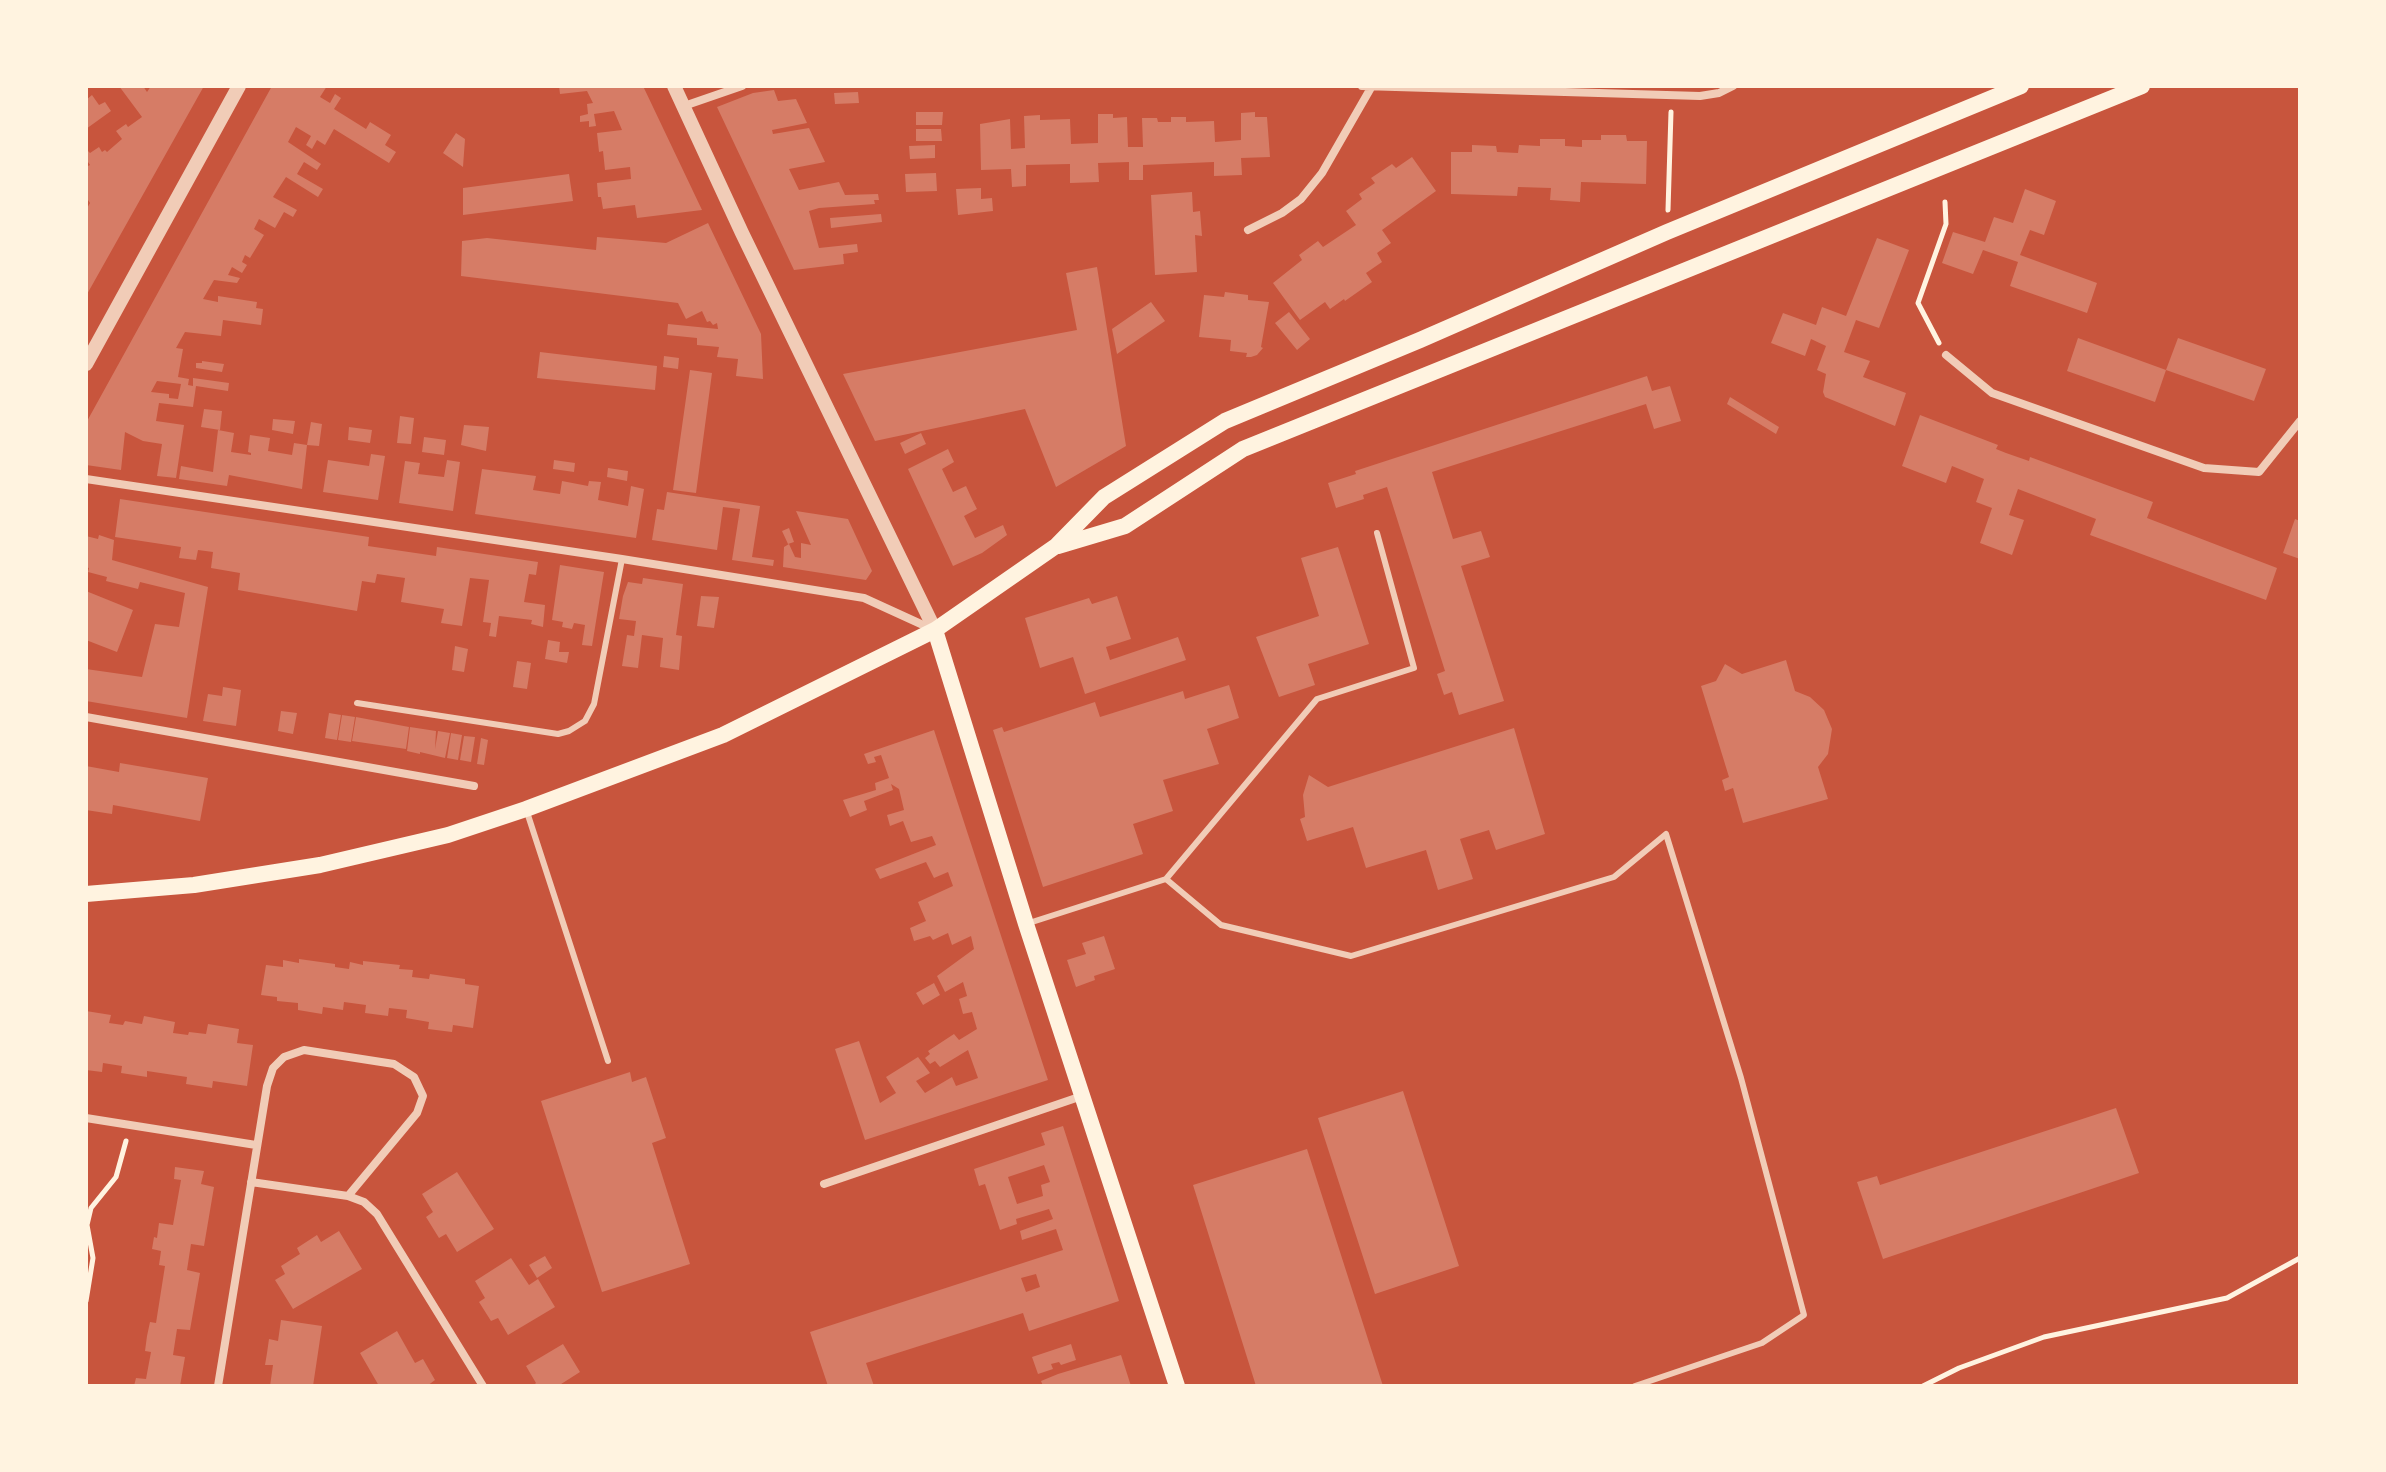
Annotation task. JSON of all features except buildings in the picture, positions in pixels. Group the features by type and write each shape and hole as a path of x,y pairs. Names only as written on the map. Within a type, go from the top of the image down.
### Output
{"main road":[{"path":"86,894 194,885 320,865 448,835 723,735 935,630 1056,546 1104,497 1225,421 1667,232 2021,86"},
{"path":"1056,546 1125,526 1243,449 2142,86"},
{"path":"935,630 1026,924 1177,1386"}],"street":[{"path":"86,364 239,86"},
{"path":"674,86 935,630"},
{"path":"684,106 742,86"},
{"path":"1362,86 1700,96 1719,93 1733,86"},
{"path":"1248,230 1282,213 1301,199 1322,173 1372,86"},
{"path":"1946,355 1992,393 2204,468 2259,472 2300,421"},
{"path":"86,479 864,598 935,630"},
{"path":"86,717 474,786"},
{"path":"218,1386 256,1145 270,1077 273,1068 284,1057 304,1050 394,1064 414,1077 419,1086 423,1096 417,1113 348,1196"},
{"path":"824,1184 1082,1096"},
{"path":"86,1118 256,1145"},
{"path":"251,1182 348,1196 364,1202 377,1214 483,1386"}],"lane":[{"path":"1026,924 1166,879 1317,699 1414,668 1377,533"},
{"path":"357,703 558,734 569,731 585,721 594,704 622,559"},
{"path":"526,809 608,1061"},
{"path":"1166,879 1221,925 1351,956 1614,877 1666,834 1741,1078 1804,1315 1762,1343 1635,1386"}],"path":[{"path":"1667,232 1672,95"},
{"path":"1945,202 1946,224 1918,303 1946,355"},
{"path":"86,1301 93,1258 87,1225 91,1208 116,1177 131,1125"},
{"path":"1923,1386 1959,1368 2044,1337 2227,1298 2300,1258"}]}
